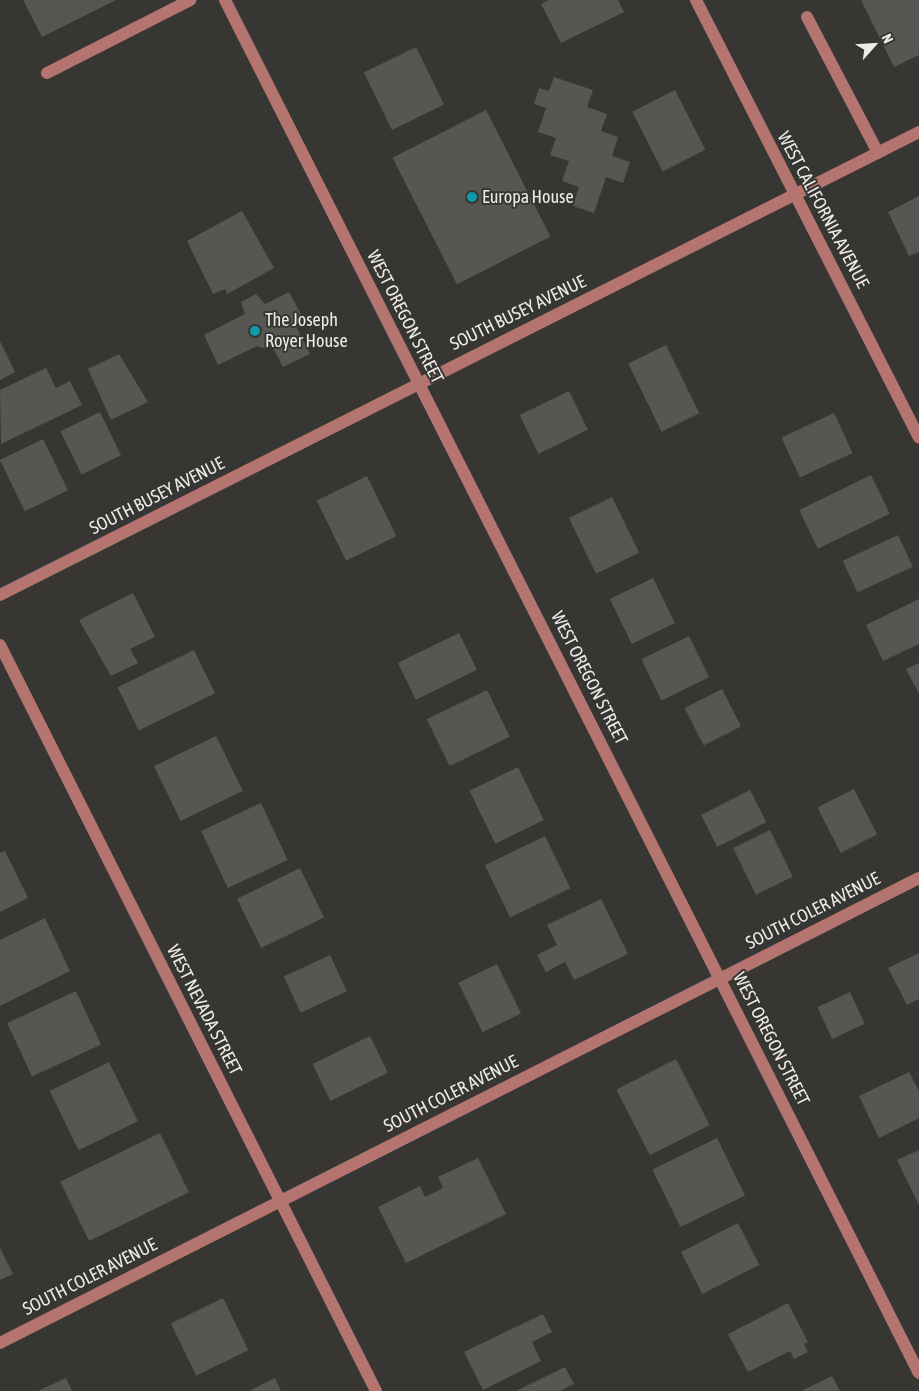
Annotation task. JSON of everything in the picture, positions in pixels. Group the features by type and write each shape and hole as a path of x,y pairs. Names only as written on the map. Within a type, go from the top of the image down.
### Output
{"street":[{"path":"47,73 190,0"},
{"name":"WEST OREGON STREET","path":"225,0 919,1373"},
{"name":"WEST CALIFORNIA AVENUE","path":"696,0 919,437"},
{"path":"807,17 878,152"},
{"name":"SOUTH BUSEY AVENUE","path":"0,595 419,382 919,132"},
{"name":"WEST NEVADA STREET","path":"0,645 376,1391"},
{"name":"SOUTH COLER AVENUE","path":"0,1343 919,878"}],"building":[{"path":"23,0 116,0 42,37"},
{"path":"549,0 618,0 624,12 561,43 541,4"},
{"path":"861,0 919,0 919,55 894,67"},
{"path":"416,47 444,105 392,130 364,72"},
{"name":"Europa House","path":"554,77 593,90 587,107 607,114 601,131 618,137 612,156 630,162 623,183 606,177 594,213 573,206 579,187 562,181 569,161 550,155 556,138 538,132 546,108 534,104 539,88 549,91"},
{"path":"675,90 705,150 663,171 632,112"},
{"name":"Europa House","path":"486,110 550,237 457,284 392,158"},
{"path":"919,196 919,252 909,256 888,212"},
{"path":"242,211 274,268 227,294 225,289 213,294 187,241"},
{"name":"The Joseph Royer House","path":"289,292 305,322 296,326 310,354 283,367 272,346 266,349 257,346 218,365 204,335 245,314 241,302 256,294 265,304"},
{"path":"0,341 15,372 0,380"},
{"path":"666,345 699,413 662,432 628,363"},
{"path":"119,354 148,402 111,420 88,369"},
{"path":"46,368 56,388 70,381 82,405 1,444 0,390"},
{"path":"569,391 588,430 538,454 520,415"},
{"path":"100,412 121,455 81,474 60,431"},
{"path":"834,413 853,453 800,477 781,438"},
{"path":"43,439 68,490 25,511 0,460"},
{"path":"871,475 890,514 818,549 799,510"},
{"path":"367,476 396,536 346,561 317,501"},
{"path":"612,497 639,553 596,574 569,518"},
{"path":"898,535 913,567 858,593 843,561"},
{"path":"653,578 675,623 632,644 610,599"},
{"path":"133,593 155,637 130,649 138,663 111,676 79,620"},
{"path":"919,599 919,644 883,661 866,625"},
{"path":"459,633 477,670 416,700 398,663"},
{"path":"689,636 709,677 662,701 641,659"},
{"path":"194,650 215,693 139,730 118,687"},
{"path":"919,663 919,694 906,669"},
{"path":"722,689 741,726 704,745 685,708"},
{"path":"487,690 510,737 450,766 427,719"},
{"path":"216,736 243,791 181,821 154,766"},
{"path":"518,767 544,820 495,844 469,791"},
{"path":"854,789 877,834 841,853 817,808"},
{"path":"750,790 766,822 717,847 701,815"},
{"path":"261,803 288,860 228,888 201,831"},
{"path":"770,830 793,877 756,895 733,848"},
{"path":"545,836 570,888 510,918 485,865"},
{"path":"5,851 28,898 0,912 0,853"},
{"path":"300,868 324,917 261,948 237,899"},
{"path":"601,899 628,954 574,980 565,962 546,972 537,955 557,945 547,925"},
{"path":"45,918 70,971 0,1006 0,940"},
{"path":"919,953 919,999 907,1005 888,968"},
{"path":"330,955 347,991 301,1013 284,977"},
{"path":"497,964 521,1013 482,1032 458,983"},
{"path":"76,991 101,1044 32,1077 7,1023"},
{"path":"850,992 865,1024 832,1039 817,1007"},
{"path":"370,1036 388,1073 330,1101 312,1064"},
{"path":"676,1059 710,1125 650,1155 616,1089"},
{"path":"109,1062 138,1121 79,1150 50,1091"},
{"path":"909,1072 919,1091 919,1118 879,1138 859,1096"},
{"path":"160,1133 189,1192 89,1241 60,1182"},
{"path":"717,1138 745,1196 680,1227 652,1170"},
{"path":"919,1150 919,1205 897,1160"},
{"path":"478,1158 506,1214 406,1263 378,1207 420,1186 425,1197 443,1188 438,1177"},
{"path":"738,1223 759,1265 702,1294 681,1252"},
{"path":"0,1248 13,1274 0,1280"},
{"path":"223,1298 248,1350 196,1376 171,1323"},
{"path":"788,1303 808,1342 804,1344 808,1352 794,1359 790,1351 748,1372 728,1334"},
{"path":"543,1314 552,1332 532,1342 541,1361 483,1390 464,1352"},
{"path":"565,1367 574,1384 560,1391 516,1391"},
{"path":"832,1376 840,1391 801,1391"},
{"path":"66,1378 72,1391 38,1391"},
{"path":"275,1378 281,1391 249,1391"}],"place":[{"name":"Europa House","path":"472,197"},
{"name":"The Joseph Royer House","path":"255,331"}]}
